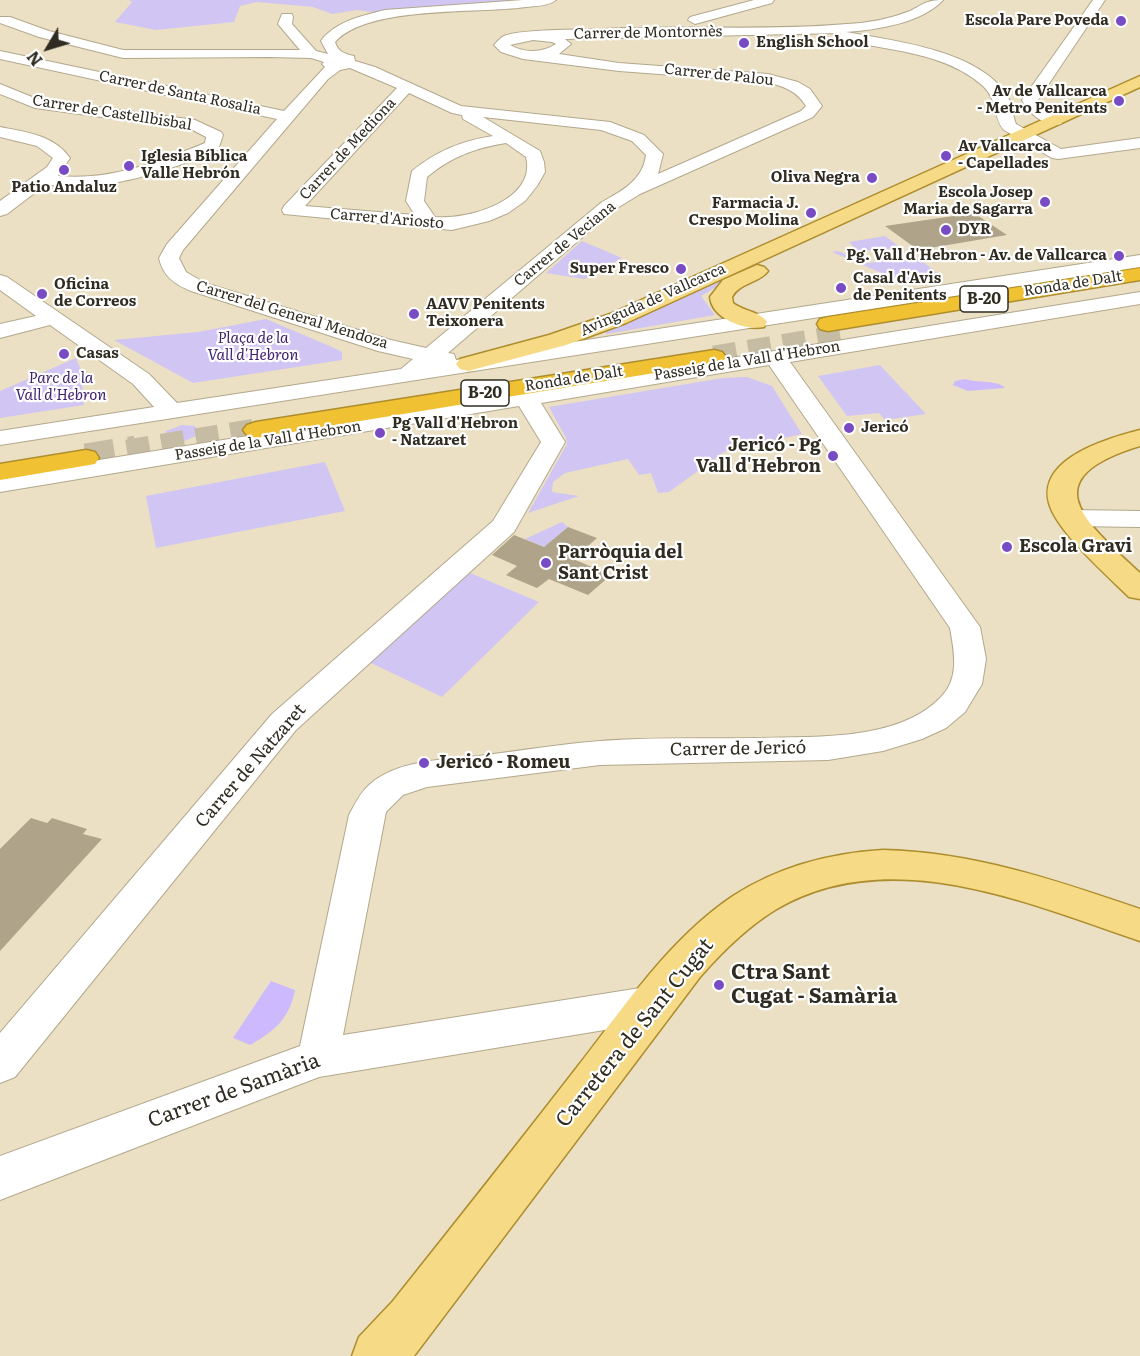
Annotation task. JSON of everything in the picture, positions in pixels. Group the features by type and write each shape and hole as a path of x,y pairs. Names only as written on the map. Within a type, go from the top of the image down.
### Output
{"highway":[{"name":"Ronda de Dalt","path":"1140,274 834,330 1140,288"},
{"name":"Ronda de Dalt","path":"251,423 708,350"},
{"path":"0,456 84,451 0,472"}],"main road":[{"name":"Avinguda de Vallcarca","path":"468,364 587,330 784,241 834,222 1140,81"},
{"name":"Avinguda de Vallcarca","path":"756,322 737,316 727,309 722,302 724,291 834,222"},
{"path":"1140,438 1099,452 1073,469 1065,479 1061,491 1063,504 1072,518 1140,590"},
{"name":"Carretera de Sant Cugat","path":"383,1353 653,1004 719,930 745,909 769,894 796,881 848,868 882,865 921,866 978,875 1140,925"}],"street":[{"name":"Carrer del General Mendoza","path":"468,364 386,346 198,287 180,279 171,270 168,258 174,248 338,59 328,41 335,32 349,24 385,14 550,0"},
{"path":"667,31 677,26 768,0"},
{"name":"Carrer de Montornès","path":"526,54 508,51 501,45 509,39 533,36 667,31 817,31 873,25 920,11 937,0"},
{"path":"1056,121 1033,107 1030,100 1099,0"},
{"path":"287,17 285,24 311,54"},
{"name":"Carrer de Veciana","path":"5,20 44,34 123,54 201,52 311,54 338,59 370,70 405,88 458,110 604,125 638,138 655,154 655,165 638,189 608,206 409,374"},
{"path":"817,31 922,52 974,73 997,91 1004,101 1007,124 1058,154 1140,143"},
{"path":"526,54 555,51 564,44 556,39 533,36"},
{"name":"Carrer de Palou","path":"526,54 619,67 768,78 793,86 812,99 814,106 807,114 638,189"},
{"name":"Carrer de Santa Rosalia","path":"0,55 289,117"},
{"name":"Carrer de Castellbisbal","path":"0,88 13,96 35,103 195,125 215,135 212,146 158,169 99,180 71,182 40,180"},
{"name":"Carrer de Mediona","path":"291,210 405,88"},
{"name":"Carrer d'Ariosto","path":"291,210 452,225 501,211 517,200 537,171 534,155 509,138 458,110"},
{"path":"0,132 55,147 62,158 53,171 0,210"},
{"path":"430,223 415,201 418,175 441,156 471,144 509,138"},
{"path":"162,458 151,453 144,446 142,431 173,403 523,358 1140,261"},
{"path":"0,281 173,403 216,418 221,432 202,452"},
{"name":"Passeig de la Vall d'Hebron","path":"0,484 1140,298"},
{"path":"0,331 53,318"},
{"name":"Carrer de Jericó","path":"318,1058 367,815 373,801 395,783 409,777 600,753 828,748 852,745 886,739 914,730 951,708 962,694 970,678 972,658 965,627 776,357 793,339 780,329 756,322"},
{"path":"734,326 723,333 721,339 733,352 776,357"},
{"path":"0,438 108,421 173,403 366,365 380,359 386,346"},
{"name":"Carrer de Natzaret","path":"0,1064 292,715 504,526 553,442 526,398"},
{"path":"1072,518 1140,519"},
{"name":"Carrer de Samària","path":"0,1178 318,1058 653,1004"}],"green space":[{"path":"129,0 519,0 379,13 357,10 332,14 313,7 257,2 240,6 234,22 156,30 115,22 132,2"},
{"path":"885,236 901,248 857,251 859,254 857,255 846,250 855,248 849,242"},
{"path":"582,241 622,258 584,279 546,273"},
{"path":"838,251 867,263 918,258 941,276 903,282 832,252"},
{"path":"771,255 701,296 715,315 607,334 604,331"},
{"name":"Plaça de la Vall d'Hebron","path":"266,319 342,352 342,360 193,383 114,340 198,332"},
{"name":"Parc de la Vall d'Hebron","path":"76,358 81,370 89,375 87,382 82,386 84,405 0,418 0,391"},
{"path":"880,365 926,414 885,420 879,413 847,416 818,376"},
{"path":"747,377 772,386 802,434 724,452 669,492 658,493 651,473 639,475 628,459 565,473 553,482 552,492 579,496 528,513 567,444 549,407 723,378"},
{"path":"182,425 195,426 199,432 198,435 180,443 165,438 166,431"},
{"path":"325,462 345,511 156,548 146,496"},
{"path":"562,522 568,527 544,547 525,539"},
{"path":"470,573 539,602 442,697 369,662"}],"shaded area":[{"path":"965,379 998,384 1005,388 968,391 953,385 955,381"},
{"path":"271,981 295,990 285,1016 266,1035 250,1045 233,1038"}],"building":[{"name":"DYR","path":"974,213 1007,235 918,250 885,226"},
{"name":"Parròquia del Sant Crist","path":"568,527 597,538 573,559 611,575 588,595 549,579 537,588 506,575 517,566 492,555 514,535 544,547"},
{"path":"31,818 47,823 52,818 87,829 83,834 102,839 0,951 0,849"}],"tunnel":[{"path":"714,357 841,336"},
{"path":"127,451 256,430"},
{"path":"86,458 136,450"}],"place":[{"name":"Escola Pare Poveda","path":"1121,21"},
{"name":"English School","path":"744,43"},
{"name":"Av de Vallcarca - Metro Penitents","path":"1119,101"},
{"name":"Av Vallcarca - Capellades","path":"946,156"},
{"name":"Iglesia Bíblica Valle Hebrón","path":"129,166"},
{"name":"Patio Andaluz","path":"64,170"},
{"name":"Oliva Negra","path":"872,178"},
{"name":"Escola Josep Maria de Sagarra","path":"1045,202"},
{"name":"Farmacia J. Crespo Molina","path":"811,213"},
{"name":"DYR","path":"946,230"},
{"name":"Pg. Vall d'Hebron - Av. de Vallcarca","path":"1119,256"},
{"name":"Super Fresco","path":"681,269"},
{"name":"Casal d'Avis de Penitents","path":"841,288"},
{"name":"Oficina de Correos","path":"42,294"},
{"name":"AAVV Penitents Teixonera","path":"414,314"},
{"name":"Casas","path":"64,354"},
{"name":"Jericó","path":"849,428"},
{"name":"Pg Vall d'Hebron - Natzaret","path":"380,433"},
{"name":"Jericó - Pg Vall d'Hebron","path":"833,456"},
{"name":"Escola Gravi","path":"1007,547"},
{"name":"Parròquia del Sant Crist","path":"546,563"},
{"name":"Jericó - Romeu","path":"424,763"},
{"name":"Ctra Sant Cugat - Samària","path":"719,985"}]}
